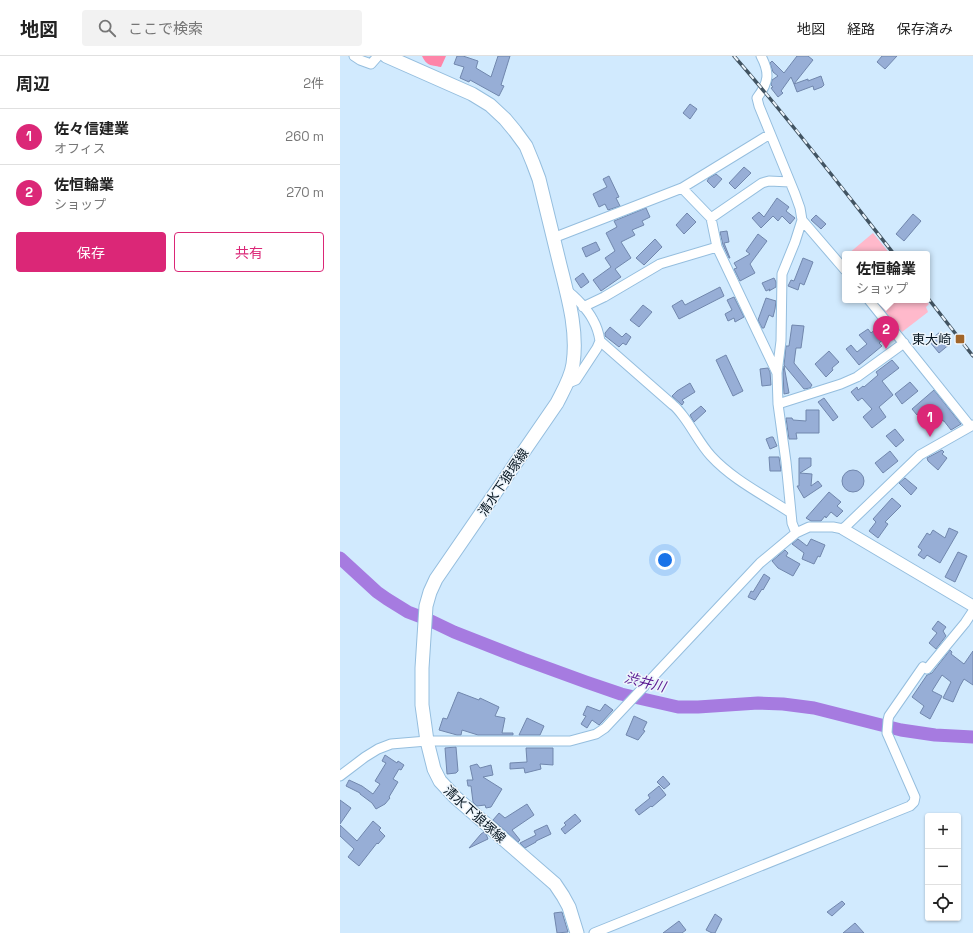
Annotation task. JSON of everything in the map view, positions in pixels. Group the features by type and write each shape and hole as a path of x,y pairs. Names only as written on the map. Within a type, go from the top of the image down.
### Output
{"main road":[{"name":"清水下狼塚線","path":"386,56 472,94 490,105 515,131 526,146 539,179 566,290 574,334 573,366 557,403 436,579 430,592 426,606 425,618 422,668 422,705 427,741 434,769 440,781 455,797 555,884 569,907 577,933"}],"street":[{"path":"354,56 371,64 378,56"},
{"path":"761,56 766,66 767,77 763,90 758,98 758,102 800,208 802,220 782,274 781,341 777,373 778,404 792,523 796,532"},
{"path":"553,238 682,188 770,134"},
{"path":"711,218 762,183 768,181 790,182"},
{"path":"682,188 711,218 717,247 777,373"},
{"path":"802,220 842,267"},
{"path":"583,307 604,297 660,264 717,247"},
{"path":"566,290 574,296 593,319 598,330 600,341 576,380 566,384"},
{"path":"843,529 920,455 972,425 871,303"},
{"path":"600,341 674,404 704,448 729,473 791,513"},
{"path":"778,404 858,377 904,343"},
{"path":"340,776 365,757 378,749 391,744 427,741 570,741 596,734 605,728 629,704 760,563 796,532 809,527 833,527 843,529 973,606"},
{"path":"594,933 910,806 914,802 915,797 886,733 888,720 924,667 927,669 973,611"}],"shaded area":[{"path":"422,56 446,56 441,67 429,64"},
{"path":"873,233 888,251 852,251"},
{"path":"878,303 928,303 929,304 926,307 928,312 902,332"}],"building":[{"path":"457,56 463,56 478,61 476,68 491,77 498,56 510,56 501,85 504,86 499,96 470,80 469,82 460,78 464,67 454,64"},
{"path":"797,56 808,56 813,60 794,84 791,77 781,91 783,93 778,97 771,88 773,87 771,85 772,80 778,76 773,72 770,63 772,61 784,73"},
{"path":"882,56 897,56 885,69 877,62"},
{"path":"821,76 824,85 822,87 814,90 813,86 797,92 794,84"},
{"path":"690,104 697,109 690,119 683,113"},
{"path":"744,167 751,173 735,189 729,183"},
{"path":"716,174 722,179 714,188 707,181"},
{"path":"609,176 619,197 616,198 620,206 608,210 605,204 599,207 593,194 607,187 603,179"},
{"path":"777,198 789,207 786,211 795,218 790,224 782,216 778,221 773,216 761,228 752,218 759,212 764,217"},
{"path":"646,208 650,217 642,221 644,225 632,230 635,235 621,242 631,258 615,269 621,277 601,291 593,280 611,267 605,258 615,251 606,233 617,227 614,221"},
{"path":"687,213 696,222 684,234 676,225"},
{"path":"913,214 921,221 904,241 896,234"},
{"path":"816,215 826,224 821,229 811,220"},
{"path":"727,231 729,242 724,243 730,258 723,245 720,232"},
{"path":"758,234 767,241 750,264 755,273 740,281 734,269 737,268 734,263 750,254 746,251"},
{"path":"655,239 662,247 644,265 636,258"},
{"path":"596,242 600,250 586,257 582,248"},
{"path":"803,258 813,262 804,285 800,283 798,290 788,286 791,280 794,281"},
{"path":"583,273 589,282 581,288 575,279"},
{"path":"774,278 776,287 766,291 762,283"},
{"path":"720,287 724,296 679,319 672,306 682,300 685,305"},
{"path":"734,297 744,317 735,322 734,318 728,321 725,314 732,310 727,300"},
{"path":"766,298 776,301 775,309 773,317 769,315 764,328 762,328 758,320"},
{"path":"643,305 652,312 639,327 630,320"},
{"path":"792,325 804,326 801,348 796,348 794,363 812,385 810,388 804,389 784,365 786,346 789,346"},
{"path":"881,325 889,335 879,343 882,346 859,365 846,349 851,345 857,352 867,344 859,335 868,329 871,333"},
{"path":"610,327 622,337 626,333 631,337 626,345 623,343 619,347 605,336 605,333"},
{"path":"940,332 951,343 939,353 929,341"},
{"path":"829,351 839,362 832,368 833,370 826,377 815,364"},
{"path":"726,355 743,391 733,396 716,360"},
{"path":"892,360 899,368 882,381 893,395 879,407 886,417 872,428 863,417 872,409 862,398 858,401 851,392 857,387 858,390 863,386 864,387 878,375 876,372"},
{"path":"784,366 789,393 784,394 783,373"},
{"path":"768,368 770,372 771,385 762,386 760,369"},
{"path":"910,382 918,391 902,404 895,394"},
{"path":"690,383 695,392 682,400 684,402 682,405 672,396"},
{"path":"934,390 961,424 951,430 929,405 917,415 912,409"},
{"path":"824,398 838,417 833,421 818,402"},
{"path":"701,406 706,411 694,422 690,415"},
{"path":"806,410 819,410 819,433 796,433 797,439 789,439 786,418 806,421"},
{"path":"895,429 904,440 896,447 886,436"},
{"path":"773,437 777,446 770,449 766,439"},
{"path":"942,450 944,452 942,454 947,458 938,470 928,461 927,458"},
{"path":"890,451 898,461 883,473 875,463"},
{"path":"769,457 779,457 781,471 770,471"},
{"path":"799,458 811,458 811,466 800,473 812,474 811,486 818,481 822,486 804,498 797,486 799,486"},
{"path":"853,470 861,473 864,481 861,489 853,492 845,489 842,481 845,473"},
{"path":"905,478 917,488 911,495 899,483"},
{"path":"829,492 841,502 837,506 843,511 837,517 831,512 821,521 811,521 806,518"},
{"path":"892,498 901,506 885,522 888,524 878,538 869,531 876,522 873,519"},
{"path":"949,528 958,532 940,563 927,555 924,559 918,555 922,550 918,547 927,533 930,535 933,530 945,538"},
{"path":"798,539 807,546 811,539 825,545 820,557 818,556 814,564 802,559 804,553 792,544"},
{"path":"785,550 788,553 786,556 800,564 793,576 778,568 772,561"},
{"path":"958,552 967,556 955,582 945,577"},
{"path":"764,574 770,578 763,590 762,589 755,600 748,597 751,591 753,592"},
{"path":"938,621 946,627 943,631 946,636 936,649 929,643 937,633 932,629"},
{"path":"950,650 952,652 951,654 964,664 973,651 973,685 964,679 953,702 943,698 951,682 942,675 932,691 942,696 930,719 920,713 924,706 912,697 927,675 932,673"},
{"path":"458,692 479,700 480,698 499,707 495,716 505,718 502,733 513,733 513,735 478,735 462,730 461,735 457,735 439,730 443,718 447,719"},
{"path":"605,704 613,710 599,725 592,720 587,728 581,724 586,716 583,715 587,706 600,711"},
{"path":"634,716 647,722 643,730 645,731 638,740 626,735"},
{"path":"527,718 544,726 540,735 519,735"},
{"path":"456,747 458,771 456,773 447,774 445,748"},
{"path":"526,748 553,748 553,765 540,764 541,769 525,773 524,768 510,769 510,763 527,762"},
{"path":"385,755 397,763 398,761 404,765 401,770 399,769 393,779 398,782 389,797 390,798 385,804 376,809 372,803 360,793 346,786 349,780 362,786 373,794 380,784 375,781 386,763 382,761"},
{"path":"477,764 480,768 491,765 493,775 483,777 502,789 491,807 486,808 485,805 477,806 473,802 471,786 468,786 467,780 473,780 470,766"},
{"path":"663,776 670,784 664,789 657,782"},
{"path":"659,786 666,795 652,807 651,806 639,815 635,810 650,798 648,795"},
{"path":"340,800 351,808 340,824"},
{"path":"527,804 534,815 512,830 520,840 518,842 493,820 499,813 505,818"},
{"path":"575,814 581,821 565,834 561,829 566,825 564,823"},
{"path":"373,821 381,828 379,830 385,836 378,844 377,843 359,866 348,857 354,849 340,836 340,825 357,841"},
{"path":"547,825 551,834 525,848 520,843 536,835 534,831"},
{"path":"484,832 488,839 469,848 481,834"},
{"path":"842,901 845,904 832,916 827,912"},
{"path":"562,912 568,932 557,933 554,913"},
{"path":"715,914 722,919 715,933 712,933 706,930"},
{"path":"679,921 686,930 682,933 663,933"},
{"path":"855,923 864,933 843,933"}],"waterway":[{"name":"渋井川","path":"340,558 377,592 408,612 523,659 621,694 678,707 758,703 783,704 814,708 901,730 935,735 973,737"}],"railway":[{"path":"734,56 795,129 892,251"},
{"path":"930,301 973,356"}],"place":[{"name":"東大崎","path":"960,339"},
{"name":"佐恒輪業","path":"886,349"},
{"name":"佐々信建業","path":"930,437"}]}
